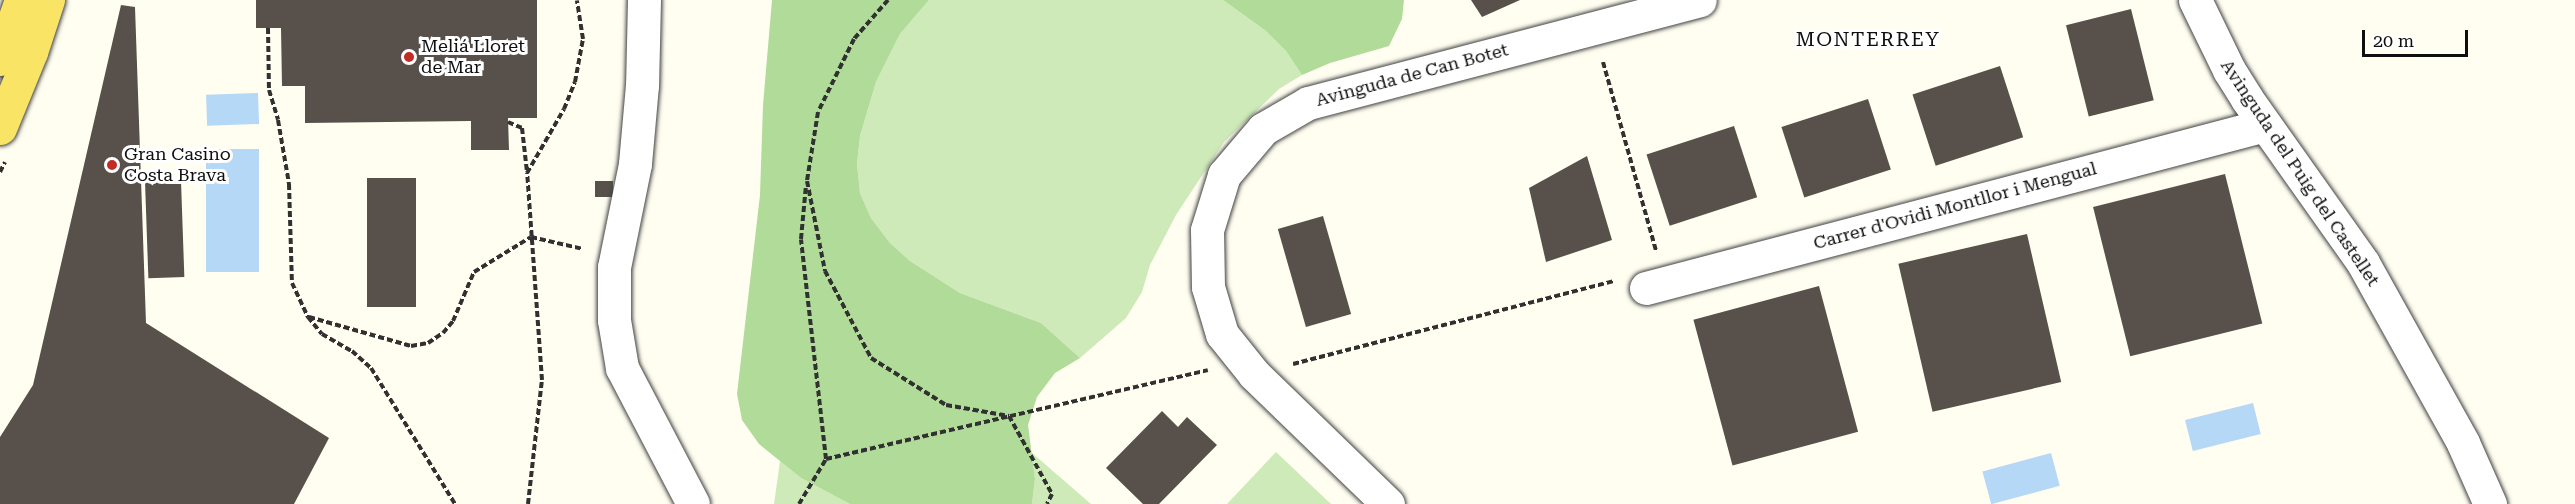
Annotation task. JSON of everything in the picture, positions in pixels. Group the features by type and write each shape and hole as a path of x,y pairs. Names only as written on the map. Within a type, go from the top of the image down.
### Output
{"main road":[{"path":"0,59 21,0"},
{"path":"0,128 31,52 48,0"}],"street":[{"path":"644,0 642,85 635,164 616,254 614,320 622,368 693,504"},
{"name":"Avinguda de Can Botet","path":"1388,504 1249,368 1222,334 1208,287 1207,230 1224,175 1263,129 1308,103 1593,26 1700,0"},
{"name":"Avinguda del Puig del Castellet","path":"2195,0 2229,70 2363,263 2463,443 2490,504"},
{"name":"Carrer d'Ovidi Montllor i Mengual","path":"1631,284 2265,125"}],"path":[{"path":"527,173 564,109 574,82 583,39 577,0"},
{"path":"799,504 826,459 801,239 818,112 855,39 888,0"},
{"path":"1593,26 1657,257"},
{"path":"268,28 269,90 278,120 289,184 292,283 308,317 322,334 352,351 371,368 455,504"},
{"path":"508,122 522,128 542,380 528,504"},
{"path":"807,181 825,271 871,358 946,405 1009,416"},
{"path":"308,317 411,346 428,343 443,333 453,321 474,272 531,237 616,254"},
{"path":"826,459 1009,416 1249,368 1631,284"},
{"path":"1009,416 1052,494 1047,504"}],"green space":[{"path":"772,0 929,0 900,34 876,82 860,136 857,164 860,193 871,218 890,243 910,261 960,293 1041,323 1080,358 1055,373 1037,397 1028,425 1035,479 1032,504 850,504 801,478 759,444 742,420 737,394 760,195 763,105"},
{"path":"929,0 1223,0 1266,31 1286,51 1302,75 1279,89 1224,142 1176,215 1150,265 1142,292 1126,318 1080,358 1041,323 960,293 910,261 890,243 871,218 860,193 857,164 860,136 876,82 900,34"},
{"path":"1223,0 1404,0 1402,19 1389,46 1330,63 1302,75 1286,51 1266,31"},
{"path":"1031,452 1091,504 1032,504 1035,479"},
{"path":"1276,452 1331,504 1227,504"},
{"path":"780,461 801,478 850,504 774,504"}],"water":[{"path":"258,93 259,124 207,126 206,95"},
{"path":"206,149 259,149 259,272 206,272"},
{"path":"2253,403 2261,434 2193,451 2185,420"},
{"path":"2051,453 2060,486 1991,504 1982,471"}],"building":[{"name":"Meliá Lloret de Mar","path":"256,0 537,0 537,118 508,118 509,150 471,150 471,121 305,123 305,86 282,86 281,28 256,28"},
{"path":"1471,0 1520,0 1482,17"},
{"name":"Gran Casino Costa Brava","path":"121,5 135,7 146,323 329,438 294,504 0,504 0,437 33,385"},
{"path":"2131,9 2154,100 2089,116 2066,25"},
{"path":"2000,66 2023,137 1936,166 1913,94"},
{"path":"1868,99 1891,169 1804,197 1781,127"},
{"path":"1734,126 1757,197 1670,226 1647,154"},
{"path":"1587,156 1612,240 1546,262 1529,188"},
{"path":"2225,174 2262,323 2130,356 2093,207"},
{"path":"367,178 416,178 416,307 367,307"},
{"path":"181,181 184,277 148,278 145,182"},
{"path":"595,181 613,181 613,197 595,197"},
{"path":"1323,216 1351,314 1306,327 1278,229"},
{"path":"2027,234 2061,382 1933,412 1898,264"},
{"path":"1819,286 1858,432 1733,466 1693,320"},
{"path":"1162,411 1178,427 1187,417 1217,445 1159,504 1143,504 1106,468"}],"place":[{"name":"Meliá Lloret de Mar","path":"409,57"},
{"name":"Gran Casino Costa Brava","path":"112,165"}],"district":[{"name":"MONTERREY","path":"1868,39"}]}
